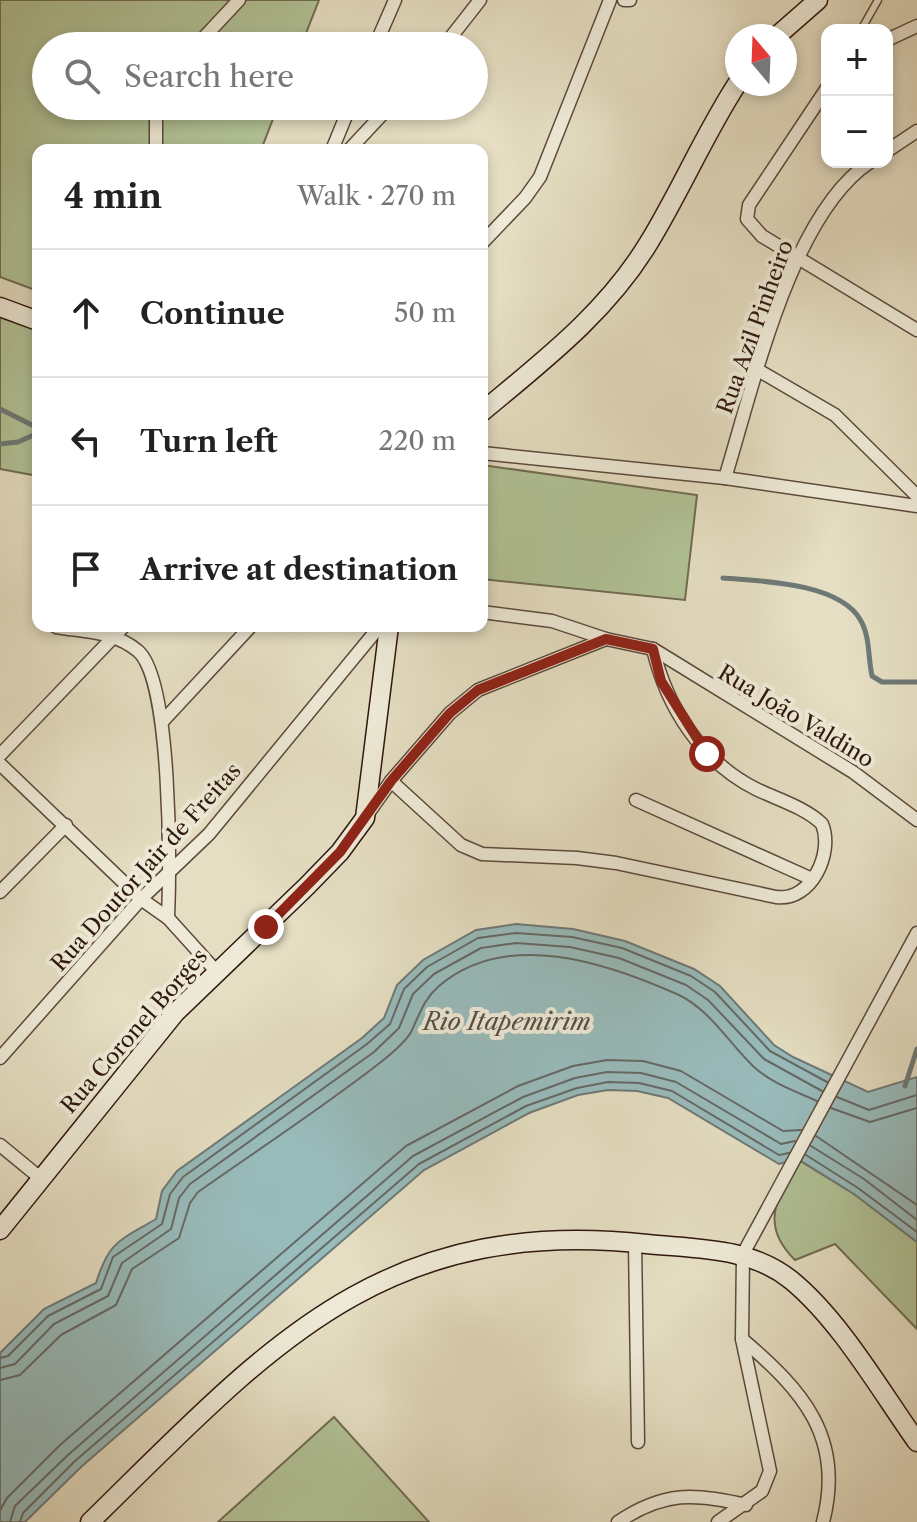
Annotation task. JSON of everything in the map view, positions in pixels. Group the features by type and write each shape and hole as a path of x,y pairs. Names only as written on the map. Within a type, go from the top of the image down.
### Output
{"main road":[{"path":"791,24 818,0"},
{"path":"488,407 582,329 623,279 648,244 730,96"},
{"path":"0,305 32,307"},
{"path":"0,305 32,318"},
{"path":"365,818 388,632"},
{"name":"Rua Coronel Borges","path":"0,1230 39,1177 175,1013 215,970 307,886 340,852 365,818"},
{"path":"90,1522 284,1340 361,1290 448,1256 511,1242 572,1239 635,1243 743,1254 766,1263 812,1300 917,1442"}],"street":[{"path":"209,32 239,0"},
{"path":"381,32 395,0"},
{"path":"455,32 480,0"},
{"path":"488,237 525,198 540,177 610,0"},
{"path":"624,0 630,0"},
{"path":"893,37 917,26"},
{"path":"822,96 749,205 747,219 751,226 798,258 917,330"},
{"path":"156,120 156,144"},
{"path":"334,144 344,120"},
{"path":"355,144 377,120"},
{"path":"893,147 917,131"},
{"name":"Rua Azil Pinheiro","path":"725,478 758,370 798,258 818,219 841,186 863,168"},
{"path":"758,370 835,415 917,496"},
{"path":"488,454 725,478 917,506"},
{"path":"391,781 461,845 482,854 616,863 787,898 802,894 812,879 827,839 822,824 730,776 716,764 691,732 661,681 653,649 606,639 577,627 488,613"},
{"path":"0,755 119,632"},
{"path":"121,632 150,666 162,722 168,918"},
{"path":"162,722 245,632"},
{"name":"Rua Doutor Jair de Freitas","path":"0,1058 141,899 209,834 375,632"},
{"name":"Rua Coronel Borges","path":"365,818 391,781 450,713 478,690 606,639"},
{"name":"Rua João Valdino","path":"653,649 853,772 917,820"},
{"path":"0,764 141,899 168,918 215,970"},
{"path":"636,800 812,879"},
{"path":"0,892 66,825"},
{"path":"718,1522 762,1491 770,1471 742,1339 743,1254 917,933"},
{"path":"0,1145 39,1177"},
{"path":"635,1243 638,1442"},
{"path":"742,1339 781,1372 815,1420 827,1447 830,1476 823,1522"},
{"path":"618,1522 656,1502 683,1495 700,1494 746,1505"}],"lane":[{"path":"864,24 878,0"}],"green space":[{"path":"0,0 319,0 306,32 32,32 32,120 273,120 263,144 32,144 32,289 0,277"},
{"path":"0,306 32,318 32,475 0,469"},
{"path":"488,466 697,495 685,600 488,580"},
{"path":"797,1159 854,1194 917,1242 917,1329 835,1244 795,1260 784,1247 777,1234 775,1210"},
{"path":"334,1417 429,1522 218,1522"}],"water":[{"name":"Rio Itapemirim","path":"516,924 573,929 625,941 694,969 720,986 774,1045 868,1092 917,1077 917,1242 854,1194 798,1159 779,1164 668,1098 637,1091 608,1090 578,1095 529,1113 424,1170 81,1467 25,1522 0,1522 0,1353 44,1309 96,1283 111,1250 156,1219 162,1191 177,1171 362,1038 384,1018 397,985 423,960 476,930"}],"waterway":[{"path":"0,409 32,425"},
{"path":"0,444 18,442 32,436"},
{"path":"723,578 799,586 836,599 851,608 864,627 872,676 882,682 917,682"},
{"path":"905,1086 917,1049"}],"route":[{"path":"266,927 340,852 391,781 450,713 478,690 513,674 606,639 653,649 661,681 707,754"}]}
